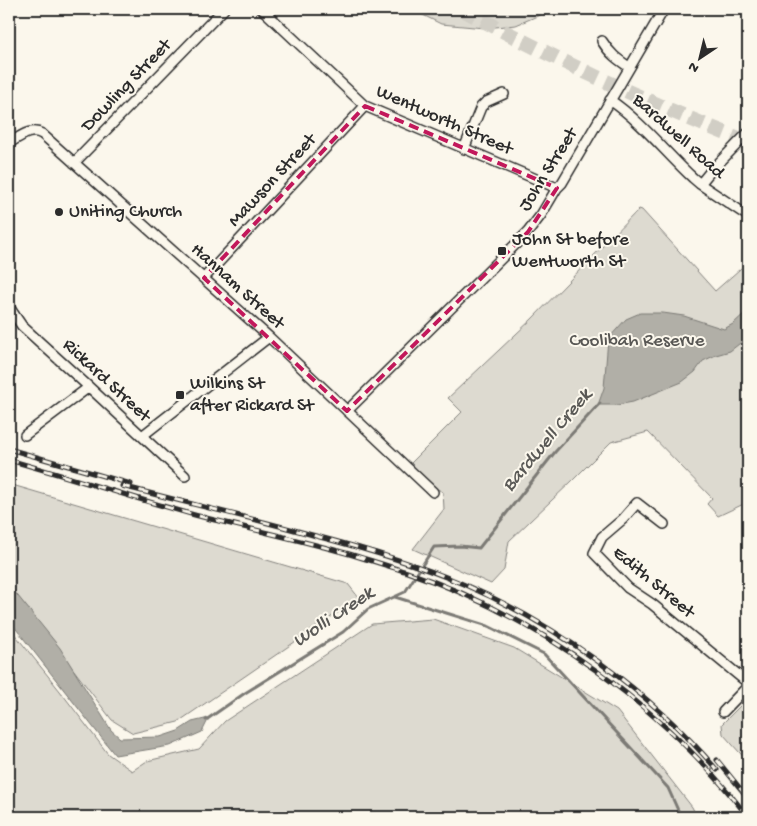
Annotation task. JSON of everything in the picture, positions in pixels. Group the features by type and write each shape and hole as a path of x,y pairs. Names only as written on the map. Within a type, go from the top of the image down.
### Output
{"street":[{"name":"Dowling Street","path":"74,163 224,9"},
{"name":"Wentworth Street","path":"262,9 365,106 557,188"},
{"name":"John Street","path":"347,411 528,232 562,183 664,9"},
{"path":"602,41 613,56 629,67"},
{"path":"464,149 481,108 486,102 504,94"},
{"name":"Bardwell Road","path":"610,100 626,112 700,184 748,216"},
{"name":"Mawson Street","path":"204,278 365,106"},
{"name":"Hannam Street","path":"9,143 29,132 37,131 42,134 269,337 434,492"},
{"path":"700,184 748,133"},
{"name":"Rickard Street","path":"9,307 22,326 185,476"},
{"path":"142,436 269,337"},
{"path":"25,435 90,387"},
{"name":"Edith Street","path":"664,524 637,502 623,520 602,537 594,553 628,588 652,604 748,684"},
{"path":"723,712 748,684"}],"highlighted area":[{"path":"365,106 557,188 528,232 347,411 204,278"}],"green space":[{"path":"417,9 554,9 516,25 485,28 441,24 419,13"},
{"name":"Coolibah Reserve","path":"639,209 642,210 715,291 748,262 748,502 718,516 707,504 712,498 648,432 611,442 509,541 504,570 491,584 413,549 444,509 443,492 424,480 411,463 462,412 448,398 532,319"},
{"path":"9,484 348,584 359,598 178,722 133,733 112,720 9,585"},
{"path":"433,619 514,648 617,711 692,807 697,817 9,817 9,627 108,754 132,771 147,761 199,749 225,721 372,624"},
{"path":"748,698 748,762 723,734 722,724"}],"shaded area":[{"path":"748,310 748,337 730,351 703,361 695,372 682,382 633,402 617,405 598,405 604,388 608,339 626,319 640,313 663,313 684,316 724,329 733,324"},
{"path":"9,585 60,648 111,730 120,738 160,737 178,731 192,722 209,718 202,732 170,746 115,755 9,620"}],"waterway":[{"name":"Bardwell Creek","path":"206,720 245,693 343,632 368,609 405,592 434,547 460,546 479,548 555,452 600,403"},
{"name":"Wolli Creek","path":"395,597 488,626 544,654 668,788 681,817"}],"tunnel":[{"path":"462,9 532,46 603,80 748,142"}],"railway":[{"path":"9,449 131,484"},
{"path":"9,460 191,514 366,559 456,591 504,613 550,640 595,670 638,703 678,738 715,777 748,817"},
{"path":"122,486 268,523 409,563 498,600 567,640 633,688 663,714 717,770"},
{"path":"717,760 748,798"}],"place":[{"name":"Uniting Church","path":"59,212"},
{"name":"John St before Wentworth St","path":"502,251"},
{"name":"Wilkins St after Rickard St","path":"180,395"}]}
